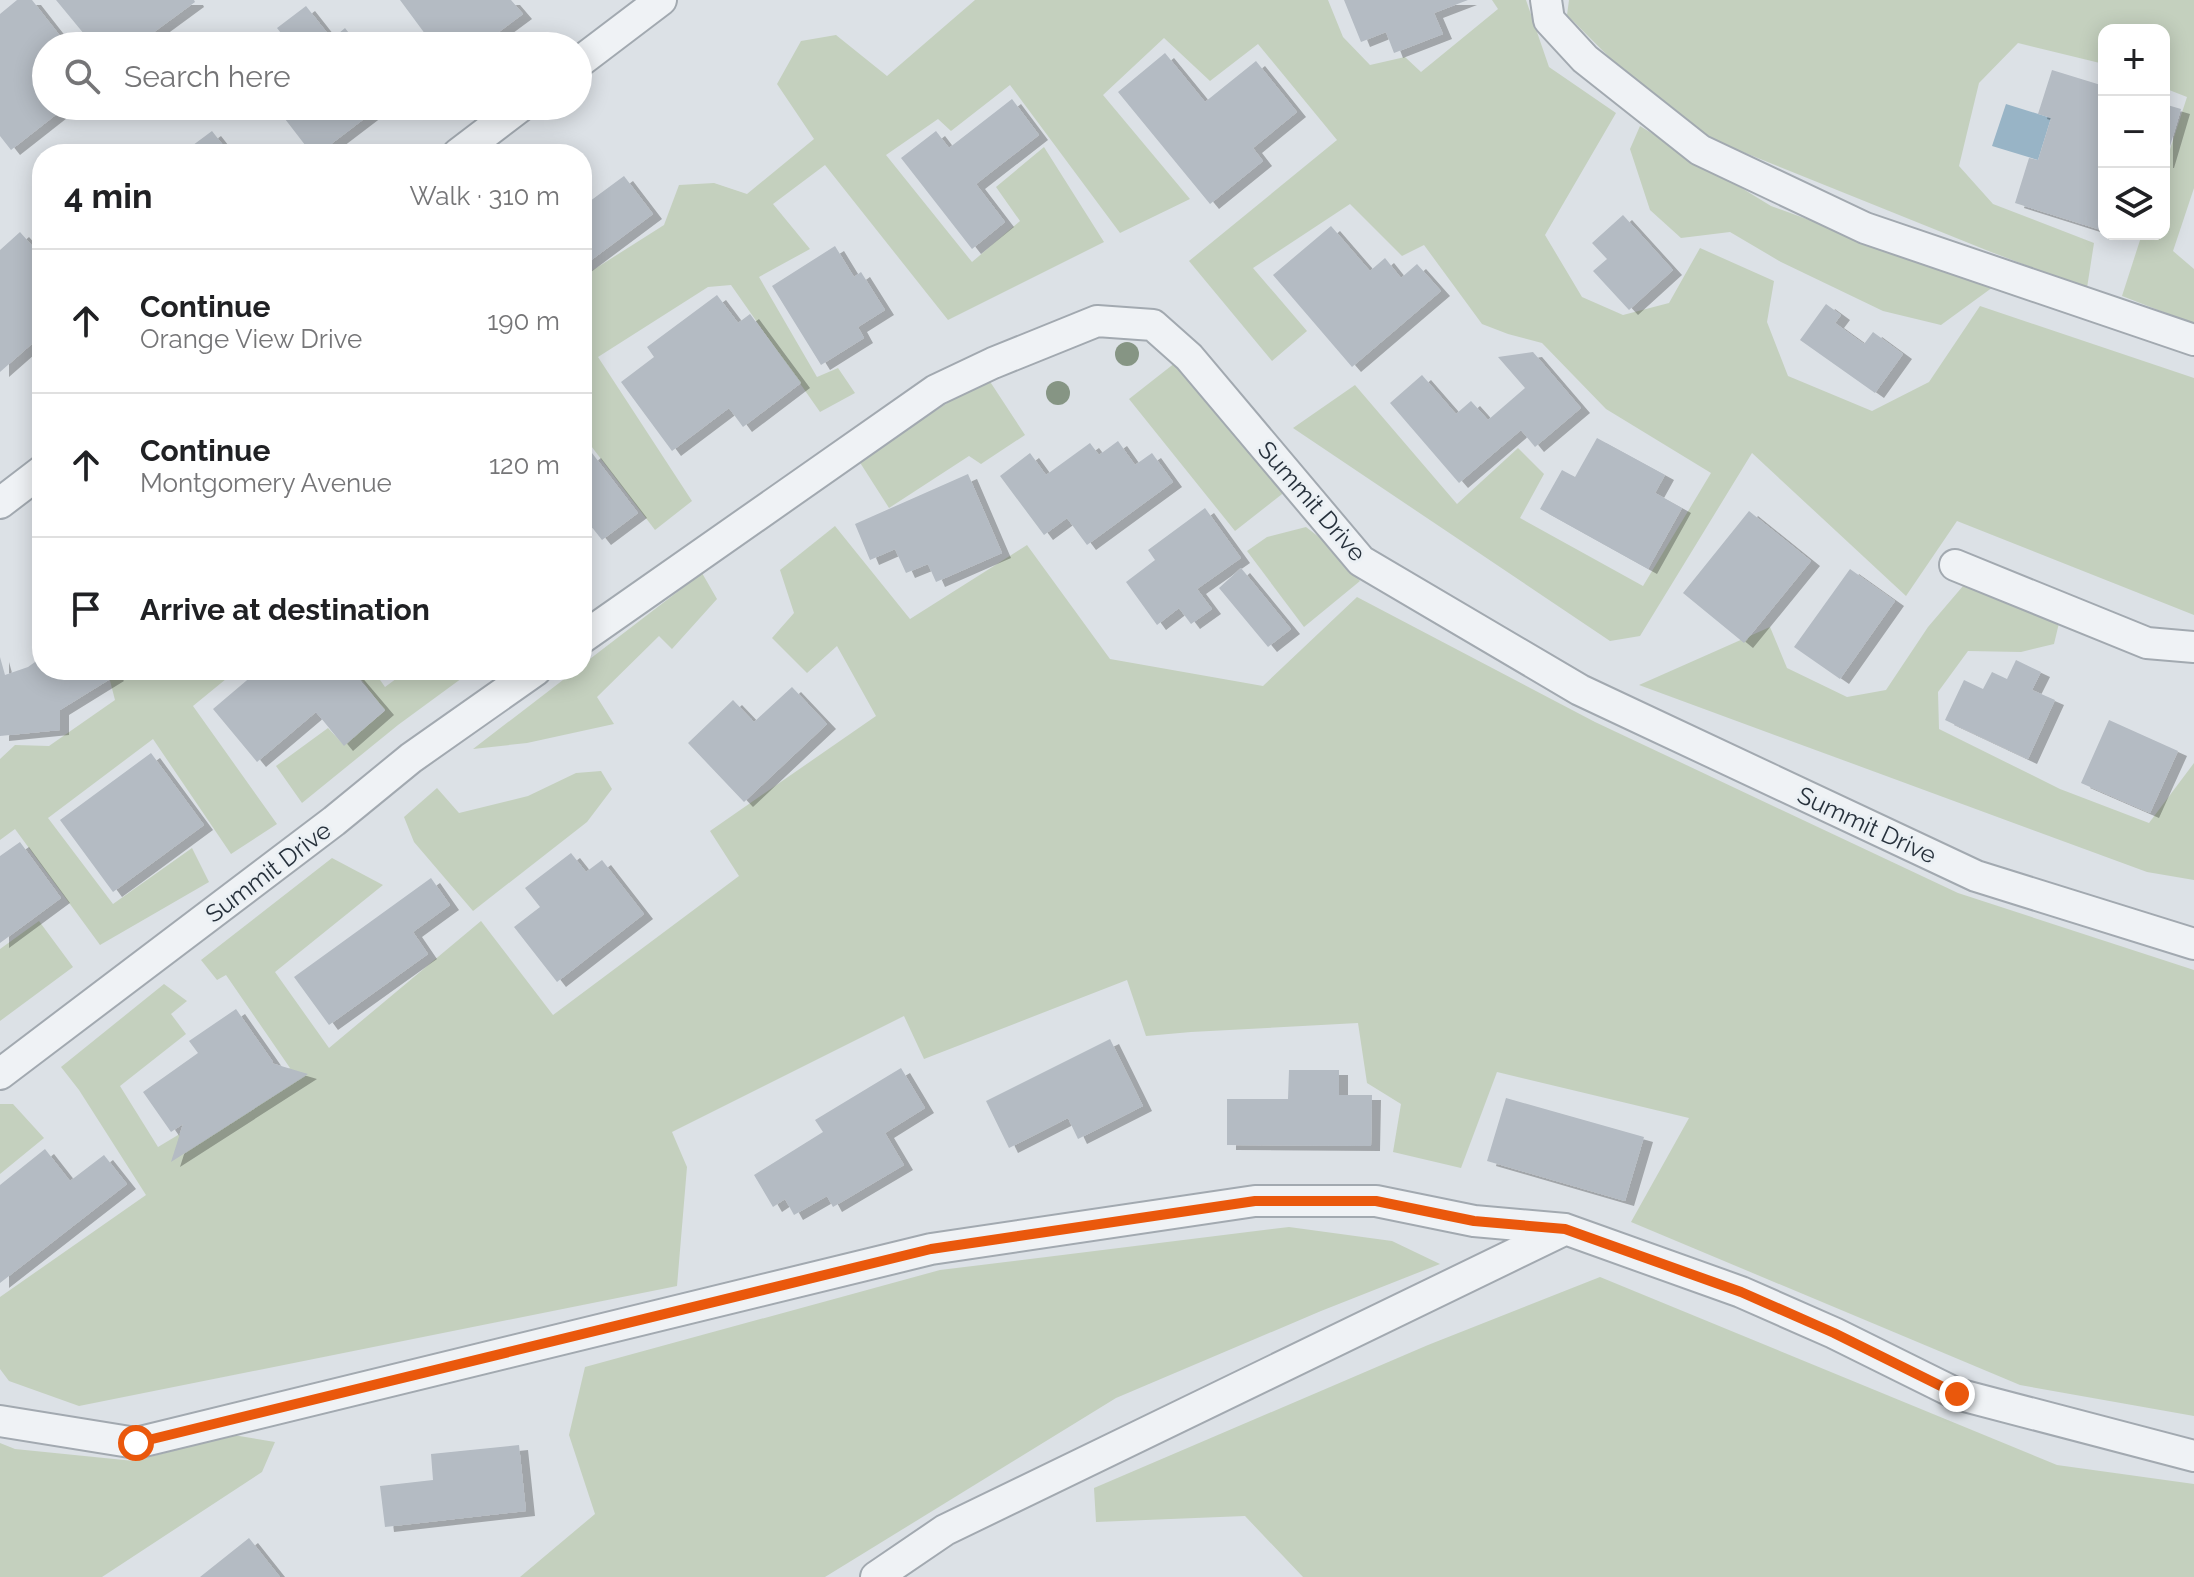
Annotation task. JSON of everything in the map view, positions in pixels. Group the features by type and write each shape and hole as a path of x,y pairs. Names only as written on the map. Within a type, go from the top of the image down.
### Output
{"street":[{"path":"1546,0 1549,20 1585,59 1700,150 1865,228 2194,340"},
{"path":"592,51 643,5"},
{"path":"471,144 503,120"},
{"name":"Summit Drive","path":"592,631 936,390 1097,321 1153,325 1189,357 1361,561 1375,570 1580,690 1976,876 2194,944"},
{"path":"0,503 32,479"},
{"path":"1955,565 2147,643 2194,647"},
{"name":"Summit Drive","path":"0,1074 321,831 411,758 522,680"},
{"path":"0,1421 136,1443 931,1249 1255,1201 1376,1201 1474,1221 1565,1229 1741,1292 1834,1333 1957,1394 2194,1456"},
{"path":"876,1577 945,1530 1565,1229"}],"green space":[{"path":"975,0 1328,0 1343,37 1370,65 1405,57 1421,72 1498,9 1492,0 1526,0 1549,67 1616,113 1545,235 1582,297 1623,315 1669,303 1700,248 1774,281 1767,322 1788,376 1872,411 1929,382 1980,306 2194,378 2194,615 1957,521 1906,596 1752,453 1640,636 1610,641 1293,428 1355,385 1457,504 1518,448 1544,474 1520,518 1643,586 1711,473 1606,409 1542,343 1482,324 1424,245 1402,256 1350,204 1253,268 1307,331 1272,361 1189,261 1337,140 1258,44 1210,81 1164,38 1103,95 1190,199 1120,233 1010,85 951,131 938,119 886,155 972,262 1020,221 996,187 1044,147 1104,242 948,320 825,165 773,204 810,249 759,277 817,377 838,368 855,393 820,412 731,285 708,287 598,357 692,501 655,530 592,447 592,271 664,225 679,185 714,183 747,194 814,139 777,84 801,41 836,35 887,76"},
{"path":"1569,0 2194,0 2194,188 2173,251 2194,269 2194,324 2122,296 2140,240 2170,240 2170,149 2187,97 2170,90 2170,24 2098,24 2098,63 2018,43 1979,83 1959,166 1993,204 2094,243 2087,288 1713,140 1626,74 1567,15"},
{"path":"1640,126 1771,206 1993,287 1941,325 1883,311 1781,262 1730,232 1681,238 1650,210 1630,149"},
{"path":"1180,359 1286,491 1235,531 1129,399"},
{"path":"987,377 1025,435 981,464 969,456 889,508 859,461"},
{"path":"835,526 910,619 1027,545 1110,659 1263,686 1357,597 1595,722 1958,893 2194,970 2194,1416 2020,1385 1631,1222 1689,1118 1497,1072 1461,1168 1393,1152 1401,1104 1367,1083 1358,1023 1146,1036 1127,980 924,1059 904,1016 672,1132 687,1167 677,1286 79,1406 9,1381 0,1369 0,1297 146,1195 61,1067 164,984 187,1001 171,1014 186,1034 120,1086 158,1147 290,1068 226,975 217,980 201,960 332,858 383,885 275,972 329,1048 481,921 553,1015 739,876 710,831 876,716 837,646 807,673 772,638 794,613 780,570"},
{"path":"1306,527 1328,544 1360,581 1304,627 1247,551 1267,537"},
{"path":"702,573 717,599 672,649 659,636 597,697 614,724 527,743 473,749 563,680 592,680 592,657"},
{"path":"1963,586 2059,623 2054,644 2021,652 1968,651 1938,692 1939,729 2060,789 2149,823 2194,763 2194,880 2147,872 1639,685 1770,627 1787,668 1847,697 1886,690 1928,627"},
{"path":"110,680 225,680 193,706 277,824 231,854 153,739 48,818 113,904 192,848 209,882 100,945 15,829 0,840 0,759 15,745 49,746 115,700"},
{"path":"362,680 380,680 385,687 394,680 459,680 302,803 276,766 328,728 344,745 385,711"},
{"path":"601,771 612,789 587,822 473,911 414,842 404,817 437,788 459,813 528,796 576,773"},
{"path":"39,921 73,967 0,1021 0,949"},
{"path":"0,1104 13,1104 44,1138 0,1174"},
{"path":"1289,1227 1392,1241 1440,1264 1116,1398 825,1577 520,1577 595,1514 569,1435 585,1367 940,1270"},
{"path":"1600,1277 2057,1465 2194,1484 2194,1577 1303,1577 1245,1516 1096,1522 1094,1488 1428,1345"},
{"path":"233,1435 275,1442 262,1472 102,1577 0,1577 0,1443 15,1449 134,1461"}],"water":[{"path":"2006,104 2051,118 2038,160 1992,146"}],"building":[{"path":"17,0 32,0 57,32 32,32 32,120 49,120 11,150 0,136 0,14"},
{"path":"56,0 195,2 154,32 82,32"},
{"path":"400,0 511,0 523,14 499,32 424,32"},
{"path":"1344,0 1468,0 1434,13 1443,34 1394,53 1386,32 1361,42"},
{"path":"306,6 326,32 280,32 277,28"},
{"path":"1165,53 1205,102 1256,61 1297,112 1253,148 1263,161 1210,204 1118,92"},
{"path":"2052,70 2098,84 2098,229 2015,203 2029,158 2038,160 2051,118 2038,114"},
{"path":"1012,99 1039,135 976,184 1005,222 972,249 901,158 936,131 949,148"},
{"path":"2170,106 2181,109 2170,146"},
{"path":"286,120 363,120 331,144 304,144"},
{"path":"212,131 222,144 194,144"},
{"path":"624,176 653,214 592,260 592,200"},
{"path":"1623,215 1673,270 1629,310 1593,271 1607,259 1592,243"},
{"path":"1331,226 1370,271 1385,258 1401,278 1417,264 1441,291 1352,367 1273,275"},
{"path":"20,232 32,246 32,344 0,372 0,250"},
{"path":"835,246 854,277 861,272 885,310 858,327 864,338 821,365 772,286"},
{"path":"717,295 738,323 750,314 801,383 743,427 729,408 672,451 621,382 654,357 647,347"},
{"path":"1826,304 1841,315 1835,323 1864,344 1873,332 1903,354 1875,393 1800,340"},
{"path":"1533,352 1581,408 1535,447 1521,430 1459,483 1390,403 1422,375 1456,414 1471,401 1488,420 1525,388 1498,357"},
{"path":"1597,438 1665,475 1655,493 1682,508 1648,569 1540,509 1562,470 1575,477"},
{"path":"1118,441 1135,465 1152,453 1173,482 1087,545 1067,518 1044,535 1000,476 1030,453 1046,475 1090,443 1099,455"},
{"path":"592,453 638,513 602,540 592,527"},
{"path":"968,474 1002,553 936,582 928,564 906,573 895,549 870,560 855,524"},
{"path":"1205,508 1241,558 1197,589 1212,609 1191,624 1179,608 1157,625 1126,582 1155,560 1148,550"},
{"path":"1749,511 1811,561 1744,643 1683,593"},
{"path":"1241,568 1291,629 1268,647 1219,588"},
{"path":"1850,569 1895,601 1840,679 1794,647"},
{"path":"0,657 5,675 32,664 32,680 109,680 60,710 60,730 0,736"},
{"path":"2016,660 2041,672 2032,690 2055,700 2028,759 1945,720 1964,680 1983,689 1992,672 2007,679"},
{"path":"247,680 360,680 385,710 344,746 316,712 257,762 213,709"},
{"path":"792,687 827,724 744,802 688,743 733,700 754,722"},
{"path":"2109,720 2178,751 2150,813 2081,783"},
{"path":"151,753 204,825 113,892 60,820"},
{"path":"20,842 61,898 0,943 0,856"},
{"path":"571,853 586,872 602,860 644,914 557,982 514,927 540,907 525,888"},
{"path":"431,878 450,905 413,932 428,954 329,1025 294,977"},
{"path":"236,1009 271,1063 308,1074 171,1162 183,1124 171,1132 143,1092 198,1053 189,1041"},
{"path":"1110,1039 1143,1106 1078,1139 1068,1118 1009,1148 986,1101"},
{"path":"901,1068 925,1108 885,1133 904,1165 833,1207 827,1196 794,1215 785,1199 773,1207 754,1175 823,1132 815,1120"},
{"path":"1289,1070 1339,1070 1339,1095 1372,1095 1371,1146 1227,1145 1227,1099 1288,1099"},
{"path":"1506,1098 1644,1137 1625,1201 1487,1161"},
{"path":"45,1149 70,1181 104,1155 127,1184 0,1283 0,1185"},
{"path":"519,1445 526,1511 385,1527 380,1486 433,1480 431,1454"},
{"path":"249,1538 280,1577 200,1577"}],"route":[{"path":"136,1443 931,1249 1255,1201 1376,1201 1474,1221 1565,1229 1741,1292 1834,1333 1957,1394"}]}
